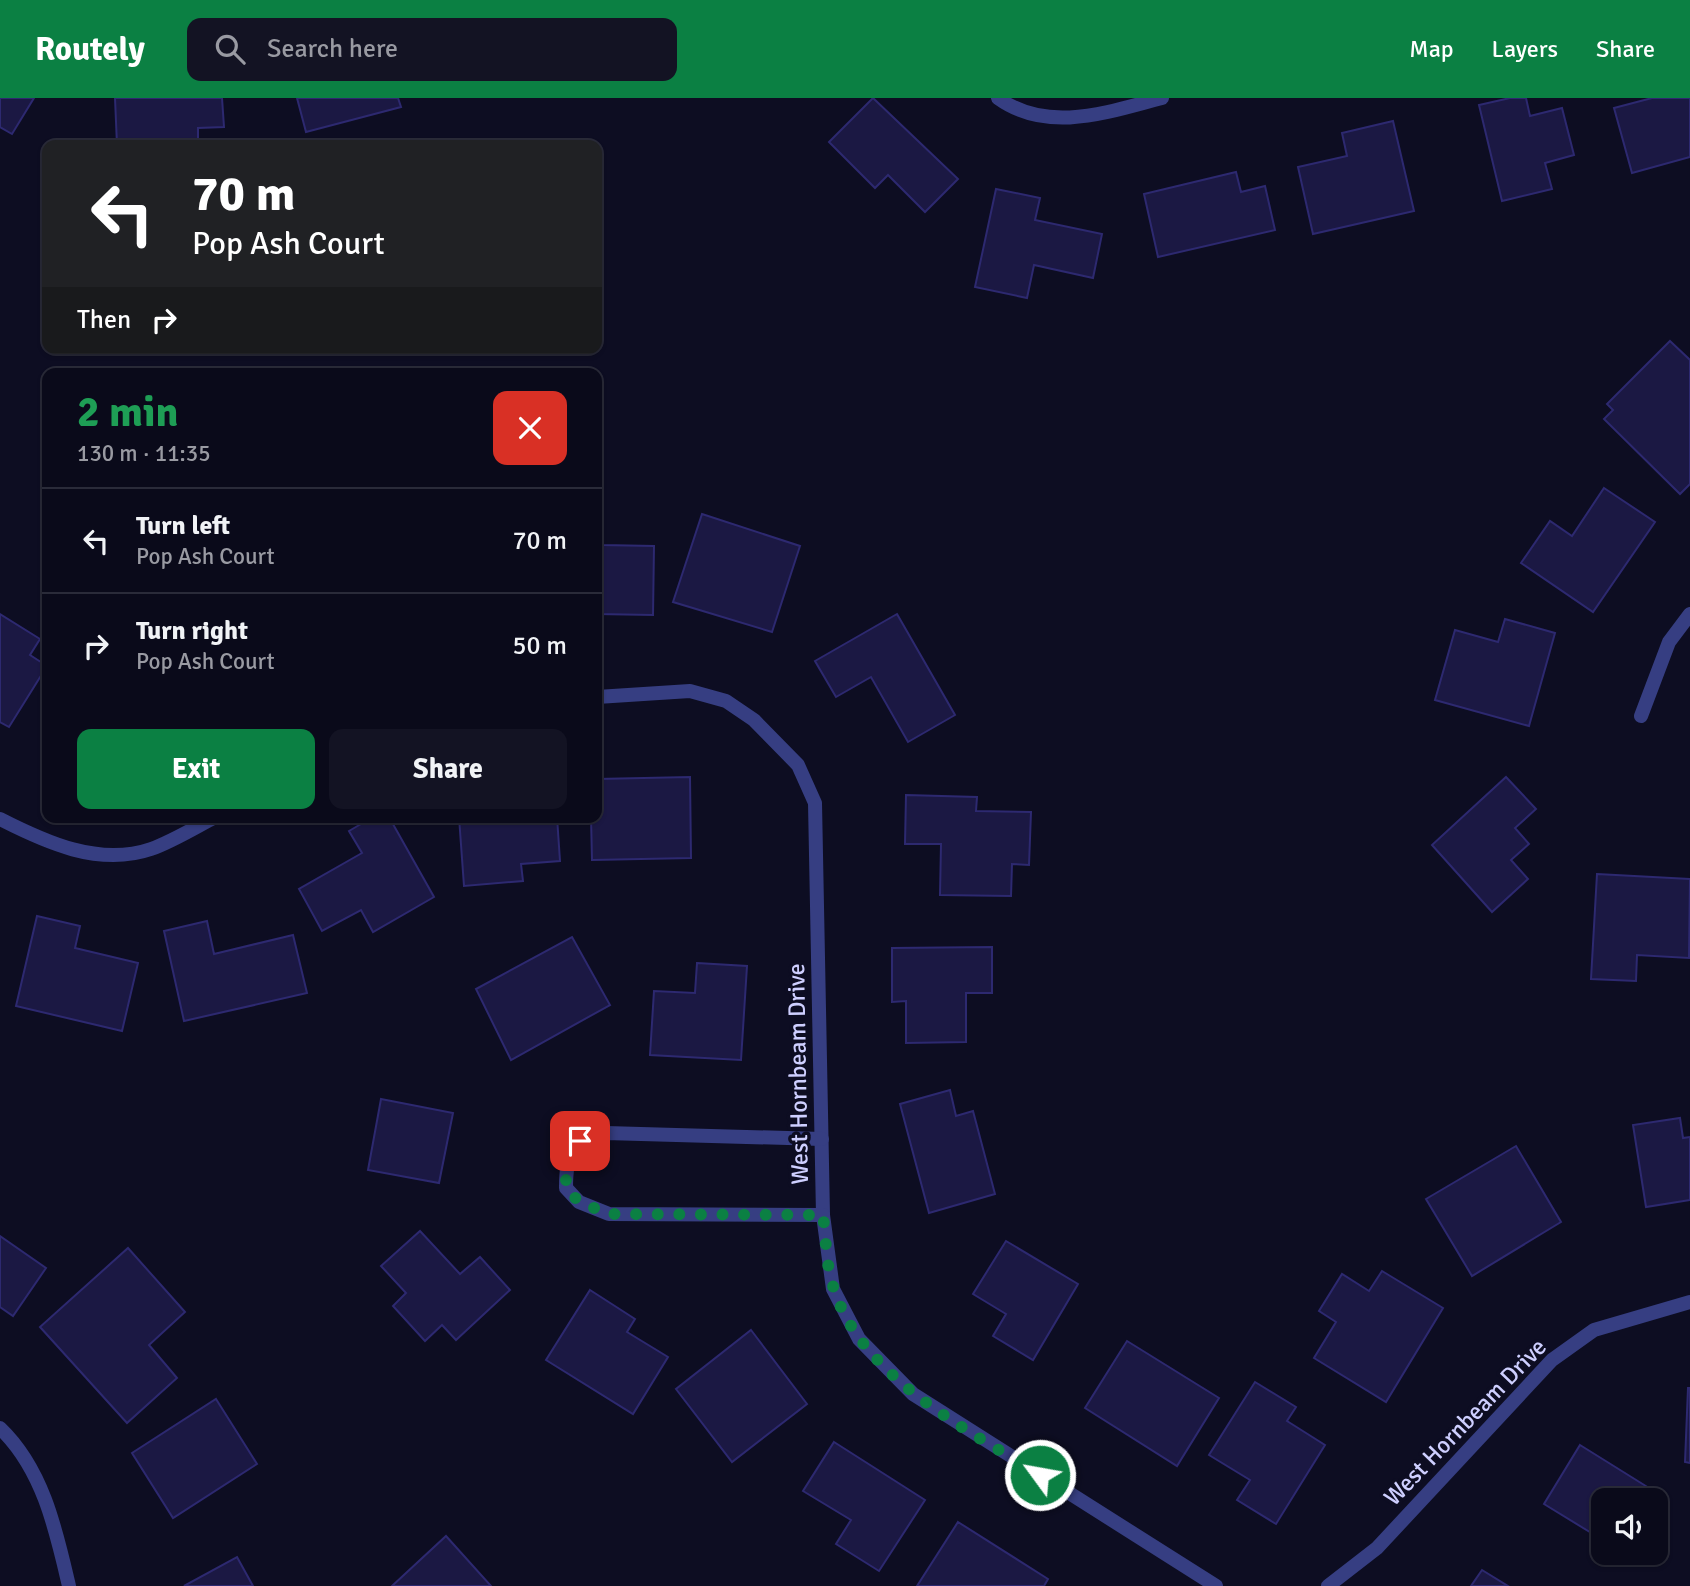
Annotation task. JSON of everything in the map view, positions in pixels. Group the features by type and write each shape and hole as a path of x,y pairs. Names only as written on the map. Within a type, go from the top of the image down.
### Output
{"street":[{"path":"998,98 1012,108 1045,118 1087,117 1162,98"},
{"path":"1641,716 1669,642 1690,614"},
{"name":"West Hornbeam Drive","path":"602,697 690,691 726,701 754,720 799,765 815,803 823,1215 834,1289 859,1339 913,1394 1216,1586"},
{"path":"0,819 44,841 81,851 117,856 150,849 203,823"},
{"path":"822,1139 606,1133 580,1141 566,1163 566,1188 579,1202 609,1214 823,1215"},
{"name":"West Hornbeam Drive","path":"1328,1586 1377,1548 1552,1360 1594,1330 1690,1302"},
{"path":"0,1428 12,1439 50,1505 69,1586"}],"building":[{"path":"0,98 34,98 12,134 0,127"},
{"path":"115,98 222,98 224,127 198,128 198,140 117,140"},
{"path":"297,98 398,98 401,107 306,132"},
{"path":"873,98 958,179 925,212 888,175 875,188 829,142"},
{"path":"1510,98 1526,98 1530,116 1562,108 1574,155 1545,163 1552,189 1502,201 1479,105"},
{"path":"1652,98 1690,98 1690,157 1632,173 1614,108"},
{"path":"1393,121 1414,211 1313,234 1298,167 1347,156 1342,133"},
{"path":"1236,172 1241,192 1265,186 1275,230 1158,257 1144,194"},
{"path":"996,189 1040,198 1035,220 1102,234 1093,278 1034,265 1027,298 975,287"},
{"path":"1670,341 1690,360 1690,484 1680,494 1604,419 1613,410 1607,404"},
{"path":"1604,488 1655,522 1593,612 1521,563 1550,521 1572,536"},
{"path":"702,514 800,546 772,632 673,602"},
{"path":"602,545 654,546 653,615 602,614"},
{"path":"0,614 40,639 30,655 42,663 42,674 9,727 0,722"},
{"path":"897,614 955,715 908,742 871,677 836,697 815,661"},
{"path":"1505,619 1555,633 1529,726 1435,700 1455,630 1498,642"},
{"path":"690,777 691,858 592,860 591,823 602,823 602,779"},
{"path":"1506,777 1536,809 1515,828 1529,844 1511,860 1528,879 1492,912 1432,845"},
{"path":"906,795 977,797 976,811 1031,812 1029,865 1012,864 1011,896 940,895 941,844 905,844"},
{"path":"363,823 392,823 434,897 373,932 361,910 322,931 299,889 362,853 349,831"},
{"path":"459,823 557,823 560,861 521,864 523,881 464,886"},
{"path":"1597,874 1690,879 1689,958 1637,955 1636,981 1591,979"},
{"path":"37,916 80,926 75,948 138,963 122,1031 16,1006"},
{"path":"207,921 214,954 293,935 307,993 184,1021 164,931"},
{"path":"572,937 610,1005 511,1060 476,989"},
{"path":"992,947 992,993 966,993 966,1042 906,1043 906,1001 892,1002 892,948"},
{"path":"697,963 747,966 741,1060 650,1055 654,991 695,993"},
{"path":"950,1090 956,1116 973,1111 995,1194 929,1213 900,1104"},
{"path":"381,1099 453,1113 439,1183 368,1170"},
{"path":"1680,1118 1683,1138 1690,1137 1690,1200 1646,1207 1633,1125"},
{"path":"1516,1146 1561,1222 1472,1276 1426,1199"},
{"path":"420,1231 460,1274 480,1257 510,1290 456,1340 442,1325 425,1341 393,1306 406,1293 381,1266"},
{"path":"0,1236 46,1268 13,1316 0,1307"},
{"path":"1006,1241 1078,1284 1033,1360 993,1336 1006,1314 973,1294"},
{"path":"128,1248 185,1312 149,1345 177,1378 127,1423 40,1327"},
{"path":"1382,1271 1443,1308 1386,1402 1314,1358 1336,1322 1319,1311 1342,1274 1369,1291"},
{"path":"590,1290 635,1319 627,1332 668,1357 633,1414 546,1360"},
{"path":"751,1330 807,1404 732,1462 676,1389"},
{"path":"1127,1341 1219,1398 1177,1466 1085,1408"},
{"path":"1255,1382 1296,1407 1287,1421 1325,1445 1276,1524 1237,1500 1250,1480 1209,1455"},
{"path":"1690,1388 1690,1463 1685,1462"},
{"path":"216,1399 257,1464 173,1518 132,1453"},
{"path":"834,1442 925,1500 879,1571 836,1544 851,1520 803,1491"},
{"path":"1580,1445 1649,1488 1591,1488 1591,1533 1544,1504"},
{"path":"958,1522 1048,1579 1044,1586 917,1586"},
{"path":"446,1536 491,1586 392,1586"},
{"path":"237,1557 253,1586 184,1586"},
{"path":"1482,1570 1508,1586 1471,1586"}],"route":[{"path":"580,1141 566,1163 566,1188 579,1202 609,1214 823,1215 834,1289 859,1339 913,1394 1040,1475"}]}
